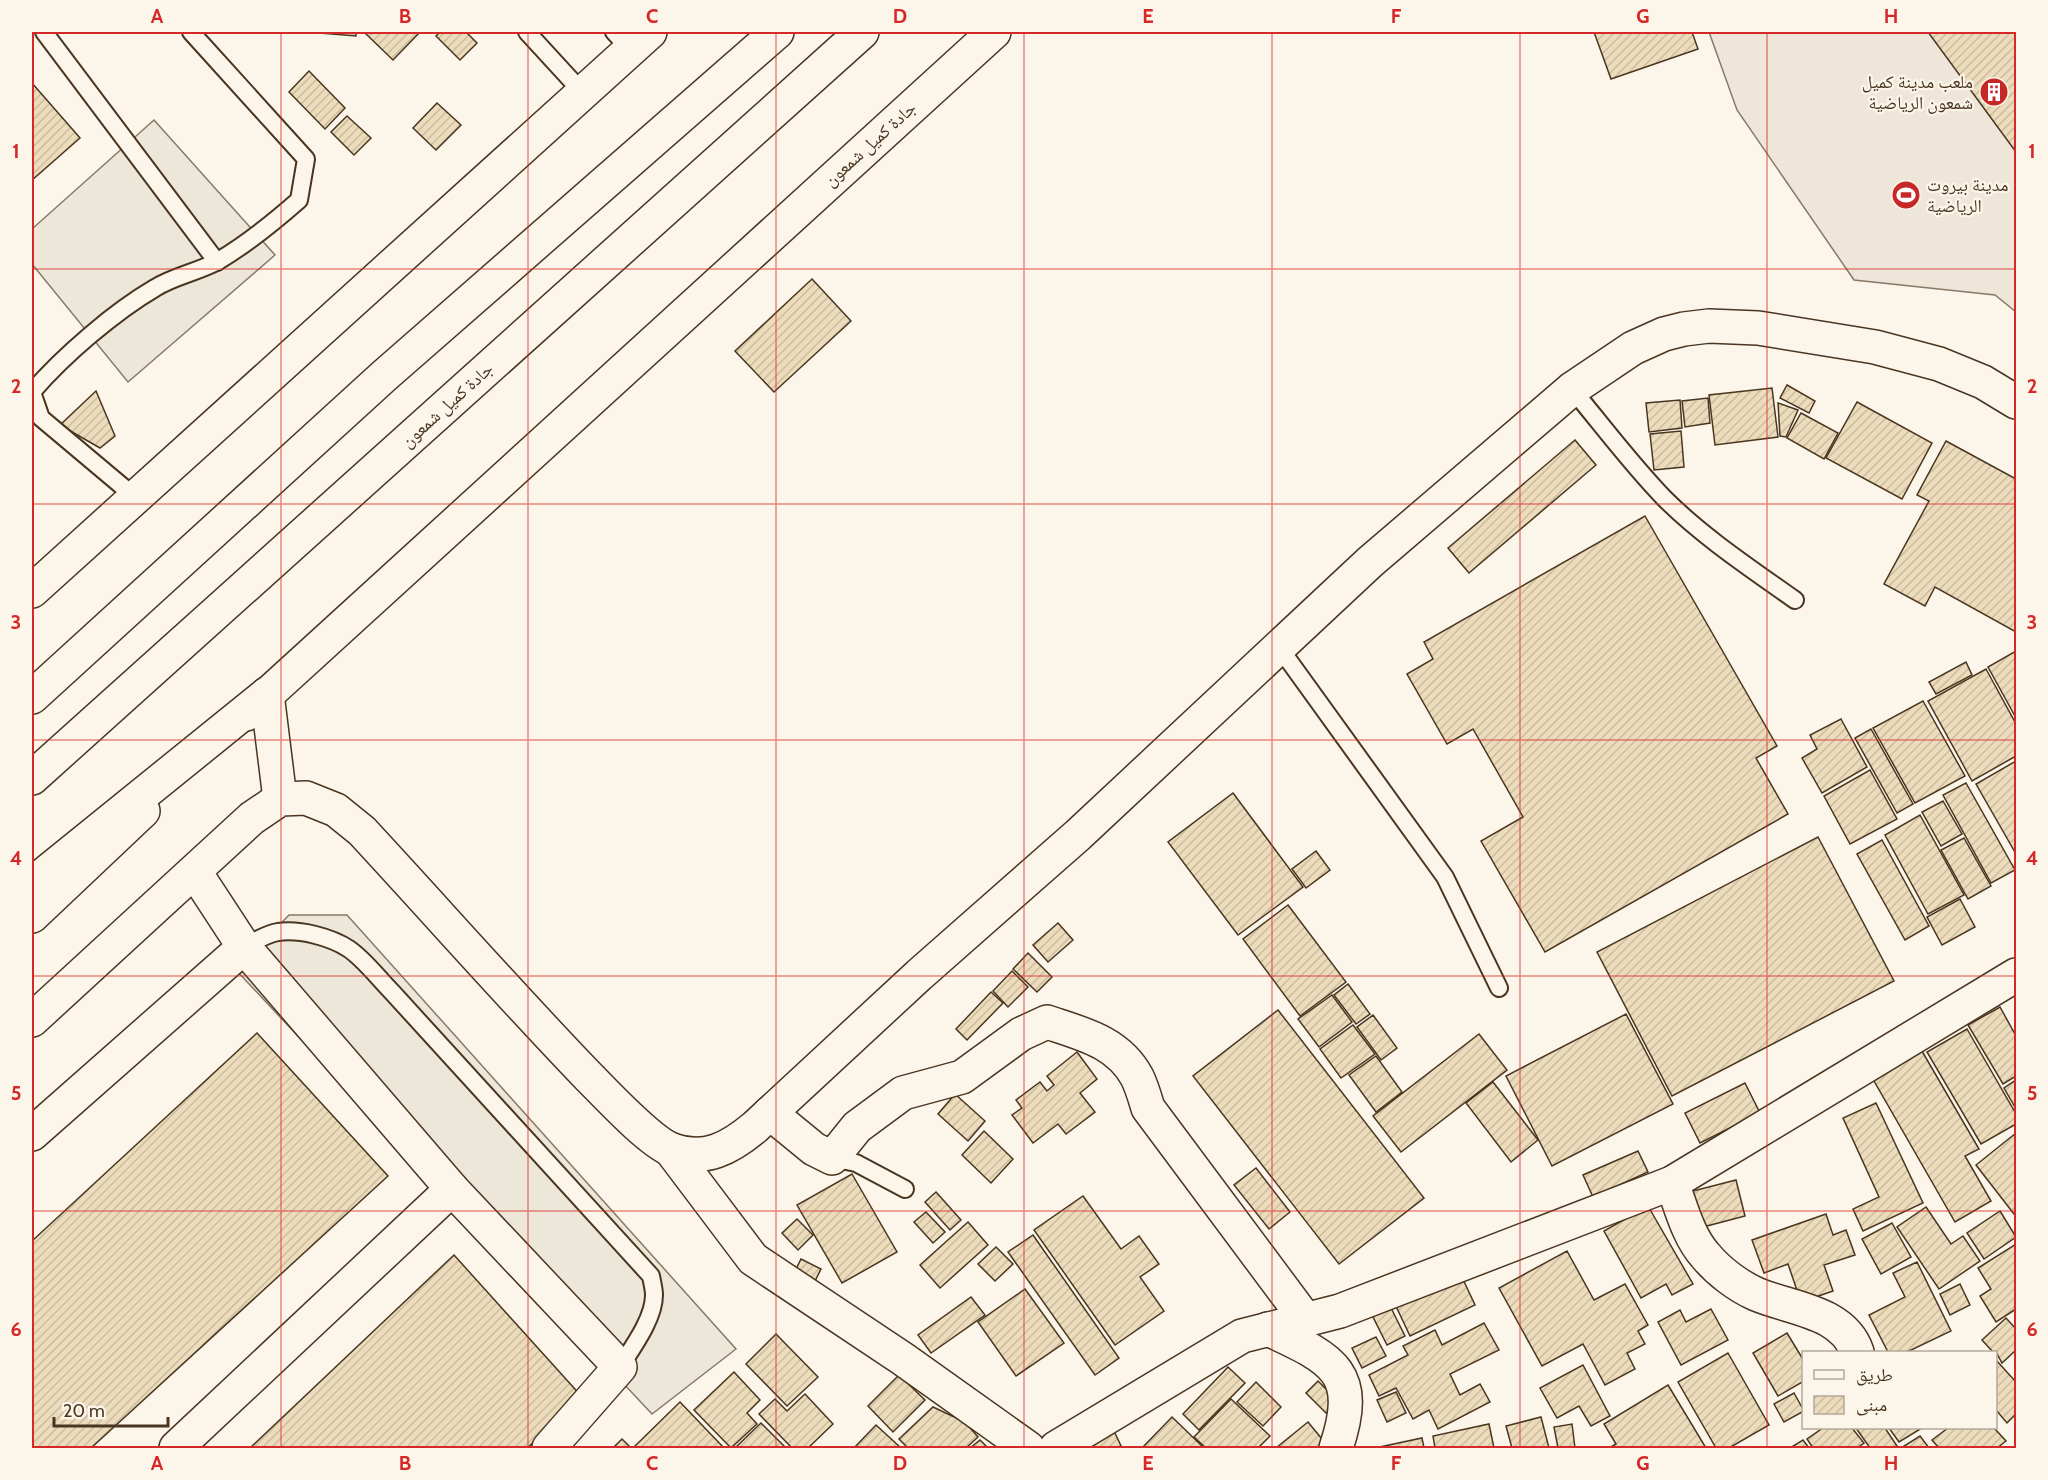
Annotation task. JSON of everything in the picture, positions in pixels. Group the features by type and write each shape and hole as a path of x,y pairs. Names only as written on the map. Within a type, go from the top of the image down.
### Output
{"main road":[{"path":"32,697 384,376 777,32"},
{"name":"جادة كميل شمعون","path":"32,777 862,32"},
{"name":"جادة كميل شمعون","path":"267,694 994,32"},
{"path":"32,591 583,93 632,38"},
{"path":"670,1149 693,1155 714,1152 735,1144 918,975 1078,834 1370,562 1572,388 1633,348 1664,334 1709,326 1733,326 1809,336 1939,364 1983,382 2016,402"},
{"path":"267,694 280,799"},
{"path":"32,884 267,694"},
{"path":"32,916 267,694"},
{"path":"32,1020 252,818 280,799 306,798 336,810 362,831 571,1058 644,1130 670,1149 753,1258 903,1359 1028,1449"},
{"path":"195,872 244,947 452,1189 620,1367 549,1449"},
{"path":"32,1134 244,947"},
{"path":"1056,1449 1242,1336 1340,1311 1672,1183 2016,975"},
{"path":"770,1113 814,1149 832,1158 857,1127 903,1093 962,1077 1021,1034 1047,1023 1099,1039 1124,1058 1138,1078 1148,1108 1306,1320"},
{"path":"1672,1183 1687,1224 1704,1254 1727,1276 1755,1294 1818,1314 1842,1330 1853,1341 1856,1351"},
{"path":"176,1449 452,1189"},
{"path":"1268,1329 1306,1347 1324,1358 1336,1370 1346,1395 1343,1429 1336,1449"}],"lane":[{"path":"44,32 217,262"},
{"path":"135,497 36,423 32,392 49,372 113,318 156,287 217,262 265,230 299,200 306,159 191,32"},
{"path":"527,32 583,93"},
{"path":"1572,388 1665,499 1713,540 1795,600"},
{"path":"1279,647 1445,877 1499,988"},
{"path":"244,947 259,938 278,932 297,932 325,938 349,949 392,992 651,1276 654,1297 650,1313 642,1333 620,1367"},
{"path":"832,1158 856,1162 904,1189"}],"shaded area":[{"name":"مدينة بيروت الرياضية","path":"1709,32 2016,32 2016,312 1995,295 1854,280 1737,110"},
{"path":"154,120 275,255 128,382 32,264 32,229"},
{"path":"289,915 347,915 736,1349 652,1414 236,970"}],"building":[{"path":"307,32 356,32 356,36"},
{"path":"364,32 420,32 393,60"},
{"path":"440,32 466,32 477,43 460,60 436,36"},
{"path":"1594,32 1692,32 1698,49 1611,79"},
{"name":"ملعب مدينة كميل شمعون الرياضية","path":"1928,32 2016,32 2016,152"},
{"path":"309,71 345,108 325,129 289,92"},
{"path":"32,83 80,138 32,180"},
{"path":"437,103 461,125 436,150 413,128"},
{"path":"347,116 371,138 354,155 331,132"},
{"path":"812,279 851,321 774,392 735,351"},
{"path":"1787,385 1815,401 1809,413 1780,398"},
{"path":"1772,388 1778,437 1715,445 1709,395"},
{"path":"96,391 115,436 100,448 60,425"},
{"path":"1708,398 1710,423 1685,427 1682,401"},
{"path":"1680,400 1682,428 1649,432 1646,403"},
{"path":"1857,402 1932,443 1902,499 1826,458"},
{"path":"1778,403 1798,410 1786,437 1780,436"},
{"path":"1801,413 1838,433 1824,459 1787,438"},
{"path":"1681,431 1684,467 1654,470 1650,434"},
{"path":"1575,440 1596,465 1469,573 1448,548"},
{"path":"1946,441 2016,479 2016,632 1935,587 1925,606 1884,584 1929,501 1917,495"},
{"path":"1645,516 1777,746 1756,758 1788,814 1545,952 1481,841 1523,817 1473,729 1447,744 1407,674 1433,659 1424,642"},
{"path":"2016,651 2016,718 1988,667"},
{"path":"1966,662 1972,675 1936,694 1929,682"},
{"path":"1986,669 2016,724 2016,756 1972,781 1928,701"},
{"path":"1923,701 1965,776 1915,803 1873,728"},
{"path":"1841,719 1867,767 1822,793 1802,758 1817,749 1810,735"},
{"path":"1871,729 1913,804 1897,813 1855,738"},
{"path":"2016,761 2016,854 1976,784"},
{"path":"1870,770 1897,819 1850,844 1824,796"},
{"path":"1966,783 2015,870 1991,883 1943,795"},
{"path":"1233,793 1303,887 1238,935 1168,842"},
{"path":"1943,801 1962,834 1941,846 1922,812"},
{"path":"1920,815 1964,895 1928,914 1885,835"},
{"path":"1818,837 1894,981 1672,1096 1597,952"},
{"path":"1964,838 1991,886 1968,899 1941,850"},
{"path":"1882,840 1929,926 1905,940 1857,854"},
{"path":"1316,851 1330,870 1306,888 1292,869"},
{"path":"1960,899 1975,927 1942,945 1927,917"},
{"path":"1288,905 1346,982 1300,1016 1243,939"},
{"path":"1058,923 1073,940 1048,962 1033,945"},
{"path":"1028,953 1052,977 1037,992 1013,969"},
{"path":"1012,971 1028,987 1008,1007 993,991"},
{"path":"1348,984 1370,1014 1356,1024 1334,995"},
{"path":"991,992 1003,1003 967,1040 956,1029"},
{"path":"1332,995 1352,1022 1319,1047 1298,1019"},
{"path":"2000,1007 2016,1036 2016,1076 2003,1084 1968,1025"},
{"path":"1278,1010 1424,1198 1339,1264 1193,1076"},
{"path":"1626,1014 1673,1104 1552,1166 1506,1076"},
{"path":"1373,1015 1397,1048 1381,1060 1357,1027"},
{"path":"1353,1025 1375,1054 1341,1078 1320,1049"},
{"path":"1967,1029 2016,1114 2016,1124 1981,1144 1927,1052"},
{"path":"257,1033 388,1176 91,1448 32,1448 32,1241"},
{"path":"1479,1034 1507,1070 1401,1152 1373,1116"},
{"path":"1919,1046 1979,1149 1965,1156 1991,1201 1955,1222 1870,1074"},
{"path":"1077,1052 1097,1079 1080,1093 1095,1112 1066,1134 1058,1124 1033,1143 1012,1115 1022,1108 1016,1100 1040,1082 1047,1091 1054,1085 1047,1076"},
{"path":"1376,1056 1402,1092 1376,1112 1349,1075"},
{"path":"2016,1080 2016,1109 2004,1088"},
{"path":"1493,1082 1538,1140 1511,1162 1466,1103"},
{"path":"1745,1083 1760,1113 1700,1143 1685,1113"},
{"path":"955,1094 985,1121 968,1141 938,1114"},
{"path":"1876,1103 1923,1203 1863,1231 1853,1209 1879,1197 1843,1118"},
{"path":"984,1131 1013,1159 991,1183 962,1155"},
{"path":"2016,1133 2016,1213 2014,1214 1976,1165"},
{"path":"1638,1151 1648,1172 1593,1197 1583,1175"},
{"path":"1256,1168 1290,1212 1269,1229 1234,1185"},
{"path":"852,1174 897,1252 842,1283 797,1205"},
{"path":"1736,1180 1745,1216 1703,1227 1693,1191"},
{"path":"936,1192 961,1220 950,1230 925,1202"},
{"path":"1083,1196 1121,1249 1139,1236 1159,1264 1140,1277 1164,1311 1115,1345 1034,1230"},
{"path":"1648,1206 1693,1284 1672,1295 1666,1284 1641,1298 1604,1231"},
{"path":"1926,1207 1951,1244 1963,1236 1980,1261 1939,1289 1897,1227"},
{"path":"2000,1211 2016,1237 1984,1259 1967,1233"},
{"path":"926,1212 945,1232 933,1243 914,1222"},
{"path":"1826,1214 1833,1235 1846,1230 1855,1255 1824,1265 1833,1291 1801,1302 1788,1264 1764,1273 1752,1240"},
{"path":"797,1219 813,1235 798,1250 782,1233"},
{"path":"968,1222 988,1245 940,1288 920,1265"},
{"path":"1892,1223 1911,1257 1881,1274 1862,1239"},
{"path":"1033,1235 1119,1358 1095,1375 1008,1252"},
{"path":"2016,1244 2016,1309 1996,1322 1980,1296 1991,1289 1978,1268"},
{"path":"996,1247 1013,1264 995,1281 978,1264"},
{"path":"1567,1251 1594,1300 1625,1284 1648,1325 1638,1331 1645,1344 1627,1353 1635,1369 1605,1385 1583,1344 1542,1366 1499,1288"},
{"path":"454,1255 583,1398 527,1448 250,1448"},
{"path":"801,1259 821,1269 812,1287 792,1277"},
{"path":"1917,1262 1951,1331 1909,1351 1887,1351 1869,1315 1905,1297 1893,1273"},
{"path":"1460,1273 1475,1305 1410,1336 1395,1304"},
{"path":"1960,1284 1970,1305 1950,1315 1940,1294"},
{"path":"1025,1289 1064,1343 1016,1376 978,1322"},
{"path":"971,1297 985,1315 931,1353 918,1335"},
{"path":"1390,1306 1405,1336 1387,1345 1372,1315"},
{"path":"1711,1309 1728,1340 1681,1365 1658,1322 1680,1310 1686,1322"},
{"path":"2006,1318 2016,1329 2016,1350 2002,1363 1997,1351 1992,1351 1982,1340"},
{"path":"1484,1323 1499,1350 1450,1374 1460,1395 1480,1384 1490,1402 1438,1429 1429,1410 1413,1419 1396,1388 1379,1396 1369,1375 1408,1355 1403,1346 1435,1330 1442,1345"},
{"path":"1787,1333 1802,1358 1802,1382 1778,1396 1753,1353"},
{"path":"776,1334 818,1377 787,1406 746,1364"},
{"path":"1376,1337 1386,1356 1362,1368 1352,1348"},
{"path":"1728,1353 1769,1425 1729,1448 1716,1448 1678,1382"},
{"path":"1997,1361 2016,1382 2016,1414 2007,1423 1997,1411"},
{"path":"1583,1365 1610,1416 1591,1426 1579,1406 1557,1418 1540,1388"},
{"path":"1228,1367 1245,1383 1199,1430 1183,1414"},
{"path":"734,1372 760,1400 747,1413 757,1424 731,1448 694,1410"},
{"path":"899,1375 925,1400 893,1432 868,1406"},
{"path":"1318,1381 1338,1401 1326,1413 1306,1393"},
{"path":"1256,1382 1281,1407 1263,1426 1237,1402"},
{"path":"1668,1385 1706,1448 1609,1448 1616,1444 1604,1424"},
{"path":"1396,1392 1406,1413 1387,1422 1377,1400"},
{"path":"1794,1393 1802,1407 1802,1412 1784,1422 1774,1404"},
{"path":"805,1394 833,1424 808,1448 792,1448 759,1414 775,1399 787,1411"},
{"path":"1231,1399 1270,1436 1258,1448 1206,1448 1194,1437"},
{"path":"680,1402 724,1448 633,1448"},
{"path":"933,1407 965,1422 978,1437 966,1448 908,1448 899,1439"},
{"path":"1172,1417 1204,1448 1142,1448"},
{"path":"1541,1417 1549,1448 1512,1448 1506,1426"},
{"path":"1308,1422 1326,1444 1321,1448 1276,1448"},
{"path":"761,1423 786,1448 735,1448"},
{"path":"1489,1424 1494,1448 1435,1448 1433,1436"},
{"path":"1572,1424 1575,1448 1558,1448 1554,1427"},
{"path":"876,1425 901,1448 854,1448"},
{"path":"1113,1429 1122,1448 1076,1448"},
{"path":"1822,1429 1853,1429 1864,1443 1857,1448 1813,1448 1807,1439"},
{"path":"1857,1429 1886,1429 1897,1446 1893,1448 1870,1448"},
{"path":"1890,1429 1920,1429 1899,1442"},
{"path":"1947,1429 1995,1429 2006,1441 1997,1448 1939,1448 1932,1440"},
{"path":"1920,1436 1929,1448 1901,1448"},
{"path":"1422,1438 1424,1448 1375,1448"},
{"path":"622,1439 631,1448 613,1448"},
{"path":"980,1440 988,1448 970,1448"},
{"path":"1803,1440 1809,1448 1790,1448"}],"place":[{"name":"ملعب مدينة كميل شمعون الرياضية","path":"1994,92"},
{"name":"مدينة بيروت الرياضية","path":"1906,195"}]}
